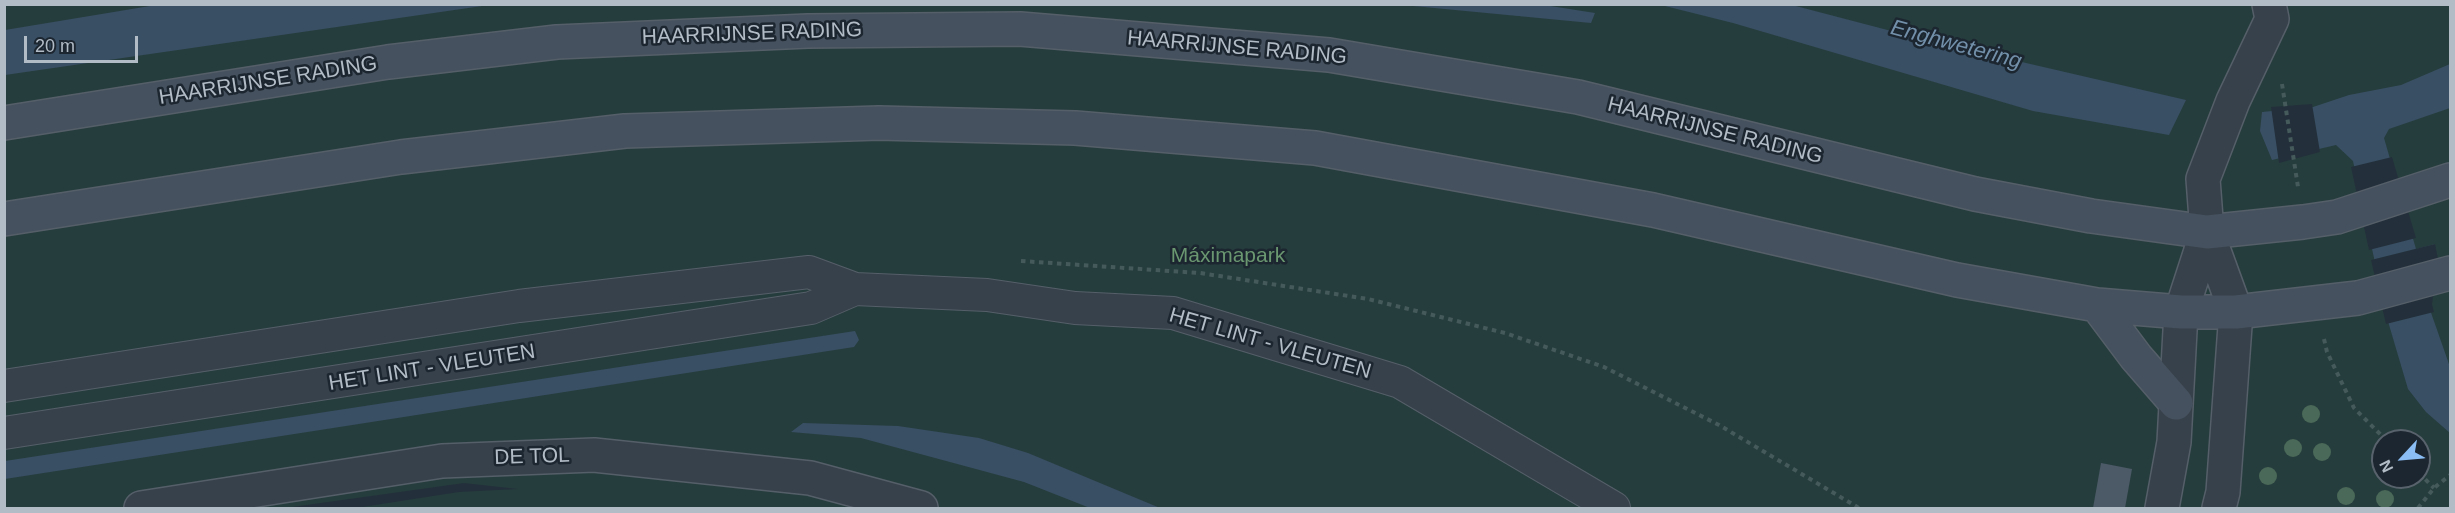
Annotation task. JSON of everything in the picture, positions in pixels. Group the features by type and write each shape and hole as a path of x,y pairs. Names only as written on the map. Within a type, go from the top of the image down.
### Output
{"main road":[{"name":"HAARRIJNSE RADING","path":"4,123 388,62 557,42 808,31 1020,29 1329,55 1363,60 1578,97 1976,194 2091,216 2206,232 2337,217 2439,184"},
{"path":"4,219 401,157 625,131 879,123 1075,128 1315,148 1653,210 1957,280 2097,305 2181,312 2235,312 2358,298 2446,274"},
{"path":"2097,305 2136,357 2176,403"}],"street":[{"path":"2219,508 2223,492 2235,312 2206,232 2203,179 2233,101 2272,19 2269,4"},
{"path":"2163,508 2174,442 2181,312 2206,232"},
{"name":"HET LINT - VLEUTEN","path":"4,386 519,306 809,272 855,289 987,295 1075,308 1173,313 1184,316 1400,382 1614,508"},
{"name":"HET LINT - VLEUTEN","path":"4,433 811,308 855,289"},
{"path":"519,306 525,354"},
{"name":"DE TOL","path":"141,508 442,461 594,455 810,478 921,508"}],"path":[{"path":"2282,86 2296,171"},
{"path":"2418,508 2434,488 2451,475"},
{"path":"2431,485 2434,488"}],"green space":[{"name":"Máximapark","path":"4,5 2450,5 2450,508 356,508 459,492 518,489 464,483 285,508 5,508"}],"water":[{"path":"162,4 489,5 5,75 5,30"},
{"path":"1403,5 1544,5 1595,13 1591,23"},
{"path":"1661,5 1792,5 1918,38 2186,100 2169,135 2033,111 1733,23"},
{"path":"2450,64 2450,108 2389,129 2384,138 2416,249 2435,244 2428,304 2450,367 2450,433 2426,412 2408,389 2387,318 2353,161 2336,145 2272,160 2260,131 2262,112 2313,107 2349,95 2401,85"},
{"path":"855,331 859,340 854,347 5,479 5,461"},
{"path":"803,423 898,426 979,438 1028,453 1160,508 1090,508 1024,482 861,438 791,432"}],"pier":[{"path":"2312,104 2320,152 2279,163 2271,107"},
{"path":"2392,157 2416,238 2369,250 2351,167"},
{"path":"2435,244 2438,259 2432,304 2434,312 2386,324 2371,260"}],"building":[{"path":"2101,463 2132,469 2125,508 2093,508"}],"water label":[{"name":"Enghwetering","path":"1956,45"}]}
